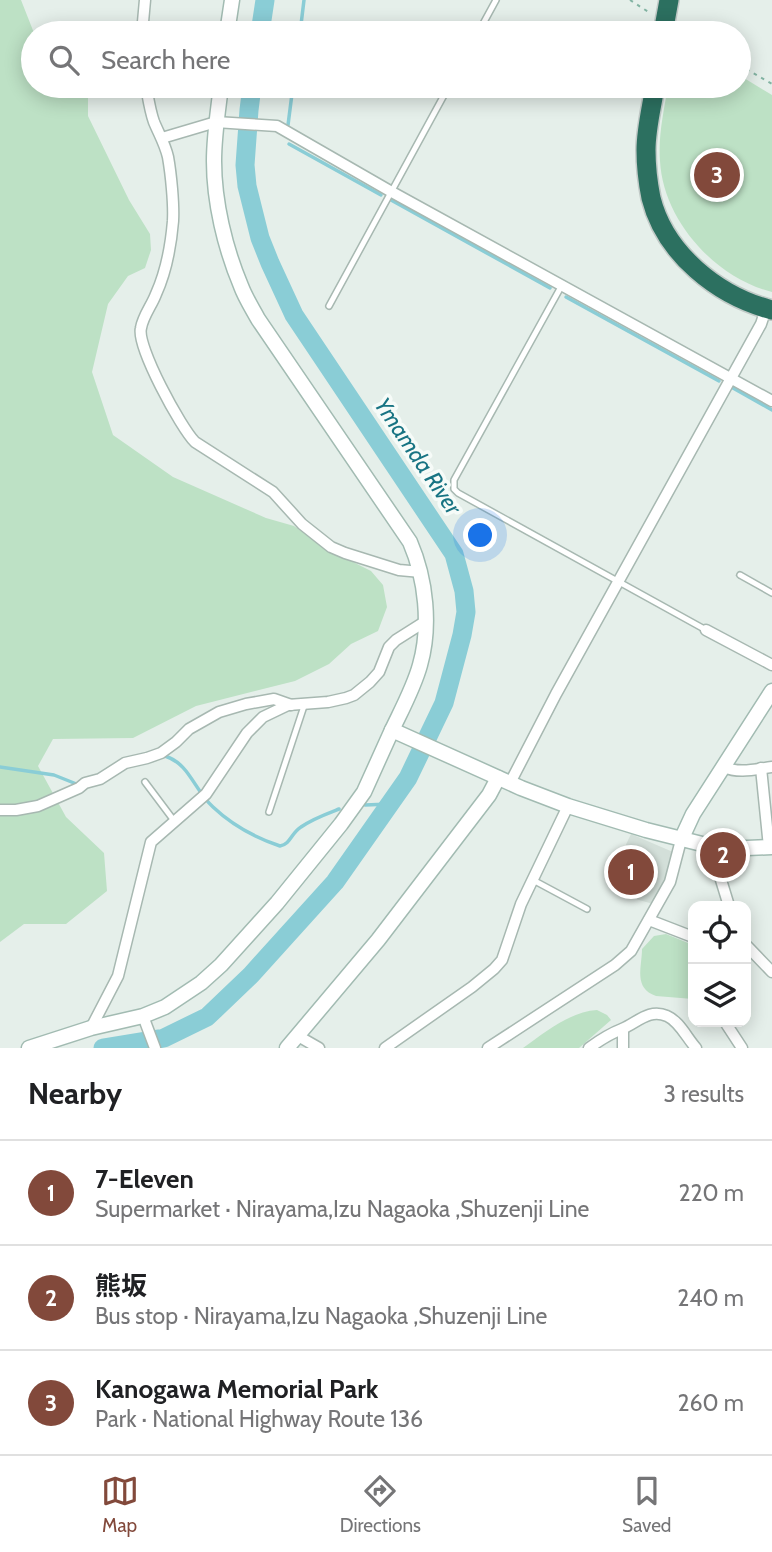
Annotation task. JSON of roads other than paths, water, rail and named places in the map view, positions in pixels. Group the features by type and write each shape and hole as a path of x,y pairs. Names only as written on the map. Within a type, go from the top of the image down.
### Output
{"highway":[{"path":"653,98 646,146 651,198 669,238 687,260 714,284 740,299 769,309"}],"main road":[{"path":"229,21 232,0"},
{"path":"29,1048 90,1028 143,1016 165,1007 201,983 220,965 277,903 364,792 396,731 420,666 425,643 426,621 421,572 410,542 258,319 241,286 223,227 215,188 214,160 219,98"},
{"path":"681,840 693,814 772,691"},
{"path":"396,731 442,754 568,806 681,840 714,847 770,847"},
{"path":"287,1048 379,940 482,804 504,780"}],"street":[{"path":"143,21 145,0"},
{"path":"149,98 154,122 168,158 173,220 165,271 140,335 146,356 187,432 195,442 273,492 302,524 331,547 399,570 421,572"},
{"path":"162,138 216,122 277,126 772,401"},
{"path":"504,780 619,583 769,309"},
{"path":"90,1028 118,976 151,842 203,796 247,733 263,717 290,705 328,702 354,695 379,672 389,647 426,621"},
{"path":"706,630 772,665"},
{"path":"0,810 38,806 100,779 125,763 161,753 189,729 219,712 274,699 290,705"},
{"path":"724,767 740,771 766,767 770,847"},
{"path":"385,1048 452,1002 502,960 521,904 568,806"},
{"path":"488,1048 615,965 631,951 670,882 681,840"},
{"path":"714,847 714,857 727,901"},
{"path":"649,920 688,935"},
{"path":"751,950 772,972"},
{"path":"589,1048 607,1034 654,1013 674,1021 696,1048"},
{"path":"143,1016 155,1048"},
{"path":"728,1027 742,1048"},
{"path":"622,1029 623,1048"},
{"path":"298,1036 319,1048"}],"lane":[{"path":"485,21 496,0"},
{"path":"329,306 442,98"},
{"path":"562,285 453,484 454,489 458,494 706,630"},
{"path":"740,575 772,593"},
{"path":"269,812 305,704"},
{"path":"145,782 175,822"},
{"path":"533,880 587,909"}],"waterway":[{"name":"Ymamda River","path":"262,21 265,0"},
{"path":"301,21 304,0"},
{"name":"Ymamda River","path":"103,1048 164,1038 207,1017 251,975 335,882 408,778 444,703 466,612 464,591 454,554 294,315 270,263 260,238 247,186 245,165 250,98"},
{"path":"288,125 291,98"},
{"path":"289,144 381,195"},
{"path":"391,200 550,288"},
{"path":"566,297 719,381"},
{"path":"733,388 772,410"},
{"path":"165,756 186,771 220,813 244,830 280,846 287,843 305,824 339,809"},
{"path":"0,767 54,775 79,785"},
{"path":"365,805 390,804"}],"place":[{"name":"Kanogawa Memorial Park","path":"717,175"},
{"name":"熊坂","path":"723,855"},
{"name":"7-Eleven","path":"631,872"}]}
